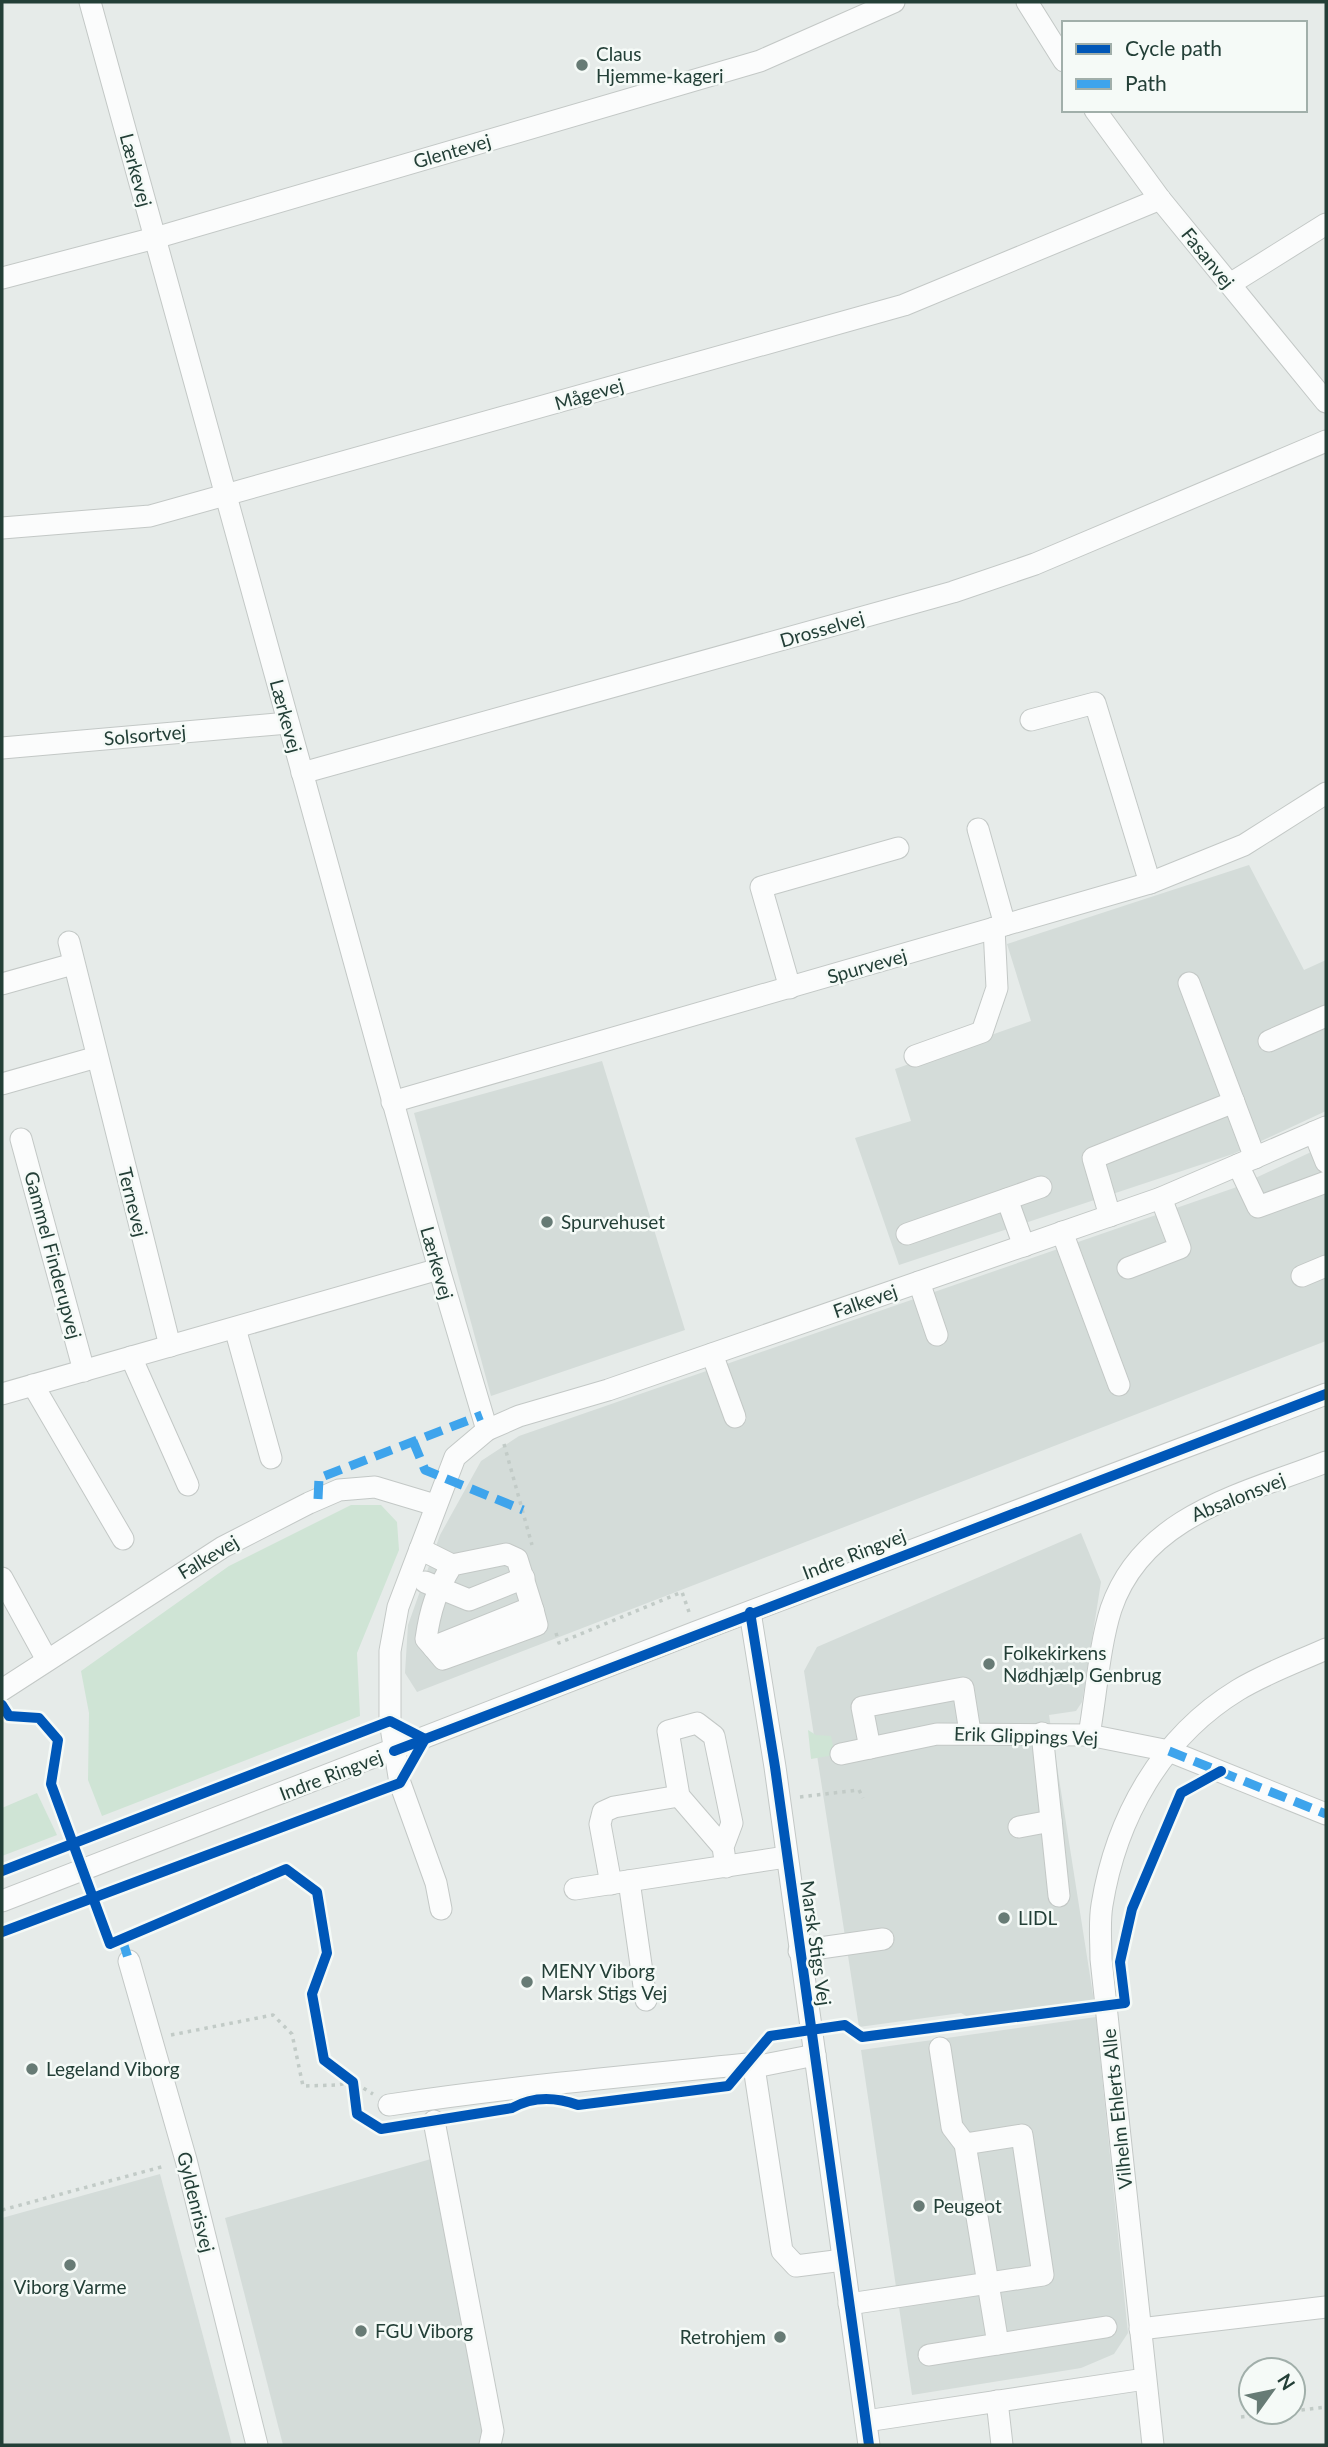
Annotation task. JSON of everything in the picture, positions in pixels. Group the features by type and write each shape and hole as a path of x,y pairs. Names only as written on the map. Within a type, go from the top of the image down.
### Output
{"street":[{"name":"Lærkevej","path":"90,2 439,1269 487,1430"},
{"name":"Glentevej","path":"2,278 155,238 760,61 894,2"},
{"path":"1027,2 1062,58"},
{"name":"Fasanvej","path":"1096,112 1160,199 1326,402"},
{"name":"Mågevej","path":"2,528 150,516 904,305 1160,199"},
{"path":"1230,284 1326,224"},
{"name":"Drosselvej","path":"302,773 953,592 1035,564 1326,441"},
{"path":"1031,720 1096,703 1150,883"},
{"name":"Solsortvej","path":"2,748 288,723"},
{"name":"Spurvevej","path":"393,1102 1150,883 1244,845 1326,793"},
{"path":"915,1055 982,1032 997,988 1000,927 978,829"},
{"path":"790,988 761,887 898,848"},
{"name":"Ternevej","path":"69,942 170,1346"},
{"path":"2,984 73,964"},
{"path":"1189,983 1234,1102 1258,1208 1326,1182"},
{"path":"1269,1041 1326,1016"},
{"path":"2,1084 97,1057"},
{"path":"1110,1216 1093,1158 1234,1102"},
{"path":"1320,1129 1326,1162"},
{"name":"Falkevej","path":"441,1909 436,1883 400,1783 388,1695 390,1651 398,1607 455,1457 487,1430 519,1416 608,1391 1161,1198 1320,1129"},
{"name":"Gammel Finderupvej","path":"21,1139 84,1371"},
{"path":"907,1234 1041,1188"},
{"path":"1128,1268 1180,1248 1161,1198"},
{"path":"1007,1199 1024,1245"},
{"path":"1062,1232 1119,1385"},
{"path":"1302,1276 1326,1266"},
{"path":"2,1394 439,1269"},
{"path":"919,1282 937,1335"},
{"path":"235,1328 271,1458"},
{"path":"712,1354 735,1417"},
{"path":"131,1357 188,1485"},
{"path":"33,1385 124,1539"},
{"name":"Indre Ringvej","path":"2,1901 696,1632 1326,1394"},
{"name":"Absalonsvej","path":"1089,1735 1111,1611 1126,1577 1148,1547 1177,1523 1210,1506 1326,1462"},
{"name":"Falkevej","path":"2,1690 223,1546 339,1490 375,1487 435,1505"},
{"path":"420,1549 452,1565 506,1554 517,1559 533,1610 525,1610 433,1647 426,1639 429,1613 438,1588 452,1565"},
{"path":"411,1575 469,1600 524,1578"},
{"path":"2,1578 47,1660"},
{"name":"Marsk Stigs Vej","path":"750,1612 779,1800 869,2445"},
{"name":"Vilhelm Ehlerts Alle","path":"1153,2445 1101,1959 1101,1908 1112,1858 1130,1807 1141,1786 1170,1751 1195,1724 1237,1690 1325,1653"},
{"path":"870,1748 862,1707 963,1688 970,1732"},
{"path":"697,1723 714,1736 732,1823 724,1857 679,1796 668,1731 697,1723"},
{"name":"Erik Glippings Vej","path":"841,1754 937,1734 970,1732 1089,1735 1170,1751 1326,1814"},
{"path":"1042,1733 1059,1896"},
{"path":"646,2000 620,1883 600,1824 603,1812 614,1807 679,1796"},
{"path":"1019,1826 1051,1821"},
{"path":"575,1889 620,1883 724,1857 786,1857"},
{"path":"799,1951 883,1939"},
{"name":"Gyldenrisvej","path":"129,1961 186,2160 257,2445"},
{"path":"940,2048 952,2127 965,2144 998,2344"},
{"path":"390,2105 587,2078 632,2077 748,2064 754,2067 815,2055"},
{"path":"754,2067 782,2251 796,2266 843,2260"},
{"path":"434,2121 493,2431 490,2445"},
{"path":"849,2304 1043,2275 1022,2135 965,2144"},
{"path":"1140,2329 1326,2307"},
{"path":"929,2356 1106,2327"},
{"path":"866,2421 1145,2379"},
{"path":"997,2401 1002,2445"}],"path":[{"path":"487,1430 504,1443 533,1550"},
{"path":"555,1629 559,1643 681,1592 696,1632"},
{"path":"779,1800 859,1790 863,1798"},
{"path":"151,2039 274,2015 292,2034 303,2086 354,2082"},
{"path":"2,2210 186,2160"},
{"path":"1307,2409 1326,2407"}],"shaded area":[{"path":"1249,865 1304,970 1326,960 1326,1111 1233,1154 899,1265 855,1138 911,1121 895,1069 1031,1021 1007,944"},
{"name":"Spurvehuset","path":"602,1061 685,1330 491,1396 414,1113"},
{"path":"1326,1145 1326,1341 417,1692 405,1673 408,1625 440,1535 481,1461 519,1436 1234,1188"},
{"path":"1081,1533 1101,1582 1082,1702 1076,1711 1049,1715 1094,2001 972,2019 961,2013 859,2027 804,1671 817,1647"},
{"path":"1096,2017 1128,2333 1114,2354 1081,2368 912,2395 861,2050"},
{"name":"FGU Viborg","path":"431,2159 493,2445 283,2445 225,2218"},
{"path":"160,2174 232,2445 2,2445 2,2218"}],"green space":[{"path":"351,1505 381,1505 397,1522 399,1550 357,1653 360,1716 102,1816 88,1780 89,1713 81,1671 229,1566"},
{"path":"808,1730 816,1735 831,1736 835,1755 811,1759"},
{"path":"37,1793 57,1835 2,1856 2,1808"}],"marked path":[{"path":"318,1499 319,1478 482,1415"},
{"path":"413,1441 425,1470 523,1510"},
{"path":"1169,1751 1326,1814"},
{"path":"122,1939 129,1961"}],"cycle path":[{"path":"394,1751 1326,1394"},
{"path":"750,1612 775,1767 869,2445"},
{"path":"2,1705 9,1716 39,1718 58,1740 51,1784 110,1944 286,1869 317,1892 327,1953 312,1994 324,2060 353,2082 357,2114 381,2129 512,2108 536,2100 553,2099 578,2105 728,2086 770,2036 845,2025 862,2037 1125,2003 1120,1962 1132,1909 1181,1793 1221,1771"},
{"path":"2,1871 390,1721 425,1739 400,1783 2,1932"}],"place":[{"name":"Claus Hjemme-kageri","path":"582,65"},
{"name":"Spurvehuset","path":"547,1222"},
{"name":"Folkekirkens Nødhjælp Genbrug","path":"989,1664"},
{"name":"LIDL","path":"1004,1918"},
{"name":"MENY Viborg Marsk Stigs Vej","path":"527,1982"},
{"name":"Legeland Viborg","path":"32,2069"},
{"name":"Peugeot","path":"919,2206"},
{"name":"Viborg Varme","path":"70,2265"},
{"name":"FGU Viborg","path":"361,2331"},
{"name":"Retrohjem","path":"780,2337"}]}
